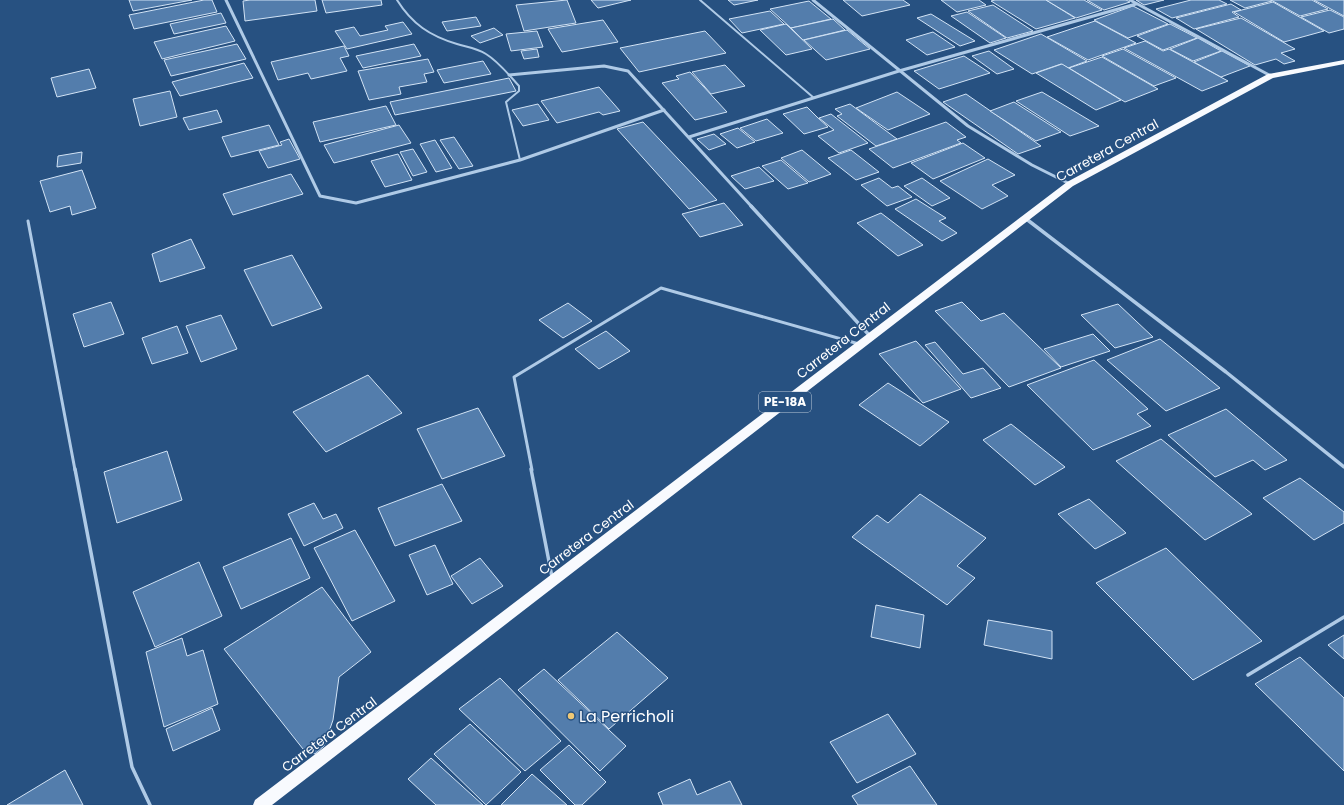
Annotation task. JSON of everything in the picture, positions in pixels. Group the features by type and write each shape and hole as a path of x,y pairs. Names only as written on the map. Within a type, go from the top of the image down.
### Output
{"highway":[{"name":"Carretera Central","path":"260,805 1070,184 1271,76 1344,62"}],"street":[{"path":"226,0 320,196 356,203 520,160 664,110"},
{"path":"812,0 968,126 1032,165 1070,184"},
{"path":"1130,0 1271,76"},
{"path":"689,137 899,71 1136,4"},
{"path":"509,75 604,66 628,71 870,336"},
{"path":"1025,218 1197,350 1344,467"}],"lane":[{"path":"397,0 405,13 418,26 440,39 480,51 495,59 519,86 519,91 506,102 520,160"},
{"path":"700,0 814,98"},
{"path":"28,221 132,767 150,805"},
{"path":"553,580 514,377 661,288 861,344"},
{"path":"1248,675 1344,617"}],"building":[{"path":"129,0 192,0 133,11"},
{"path":"204,0 212,0 217,12 134,29 129,15"},
{"path":"315,0 317,11 245,21 243,1"},
{"path":"322,0 381,0 382,5 326,13"},
{"path":"567,0 576,23 524,31 516,5"},
{"path":"591,0 631,0 598,8"},
{"path":"728,0 758,0 734,5"},
{"path":"843,0 903,0 910,5 862,16"},
{"path":"941,0 979,0 986,5 957,12"},
{"path":"1046,0 1075,18 1036,29 991,1"},
{"path":"1046,0 1084,0 1102,10 1076,18"},
{"path":"1087,0 1126,0 1130,2 1104,10"},
{"path":"1136,0 1164,0 1144,5"},
{"path":"1191,0 1219,0 1227,4 1172,18 1156,9"},
{"path":"1230,0 1270,0 1272,1 1245,8"},
{"path":"1271,0 1312,0 1328,9 1300,16"},
{"path":"1314,0 1344,0 1344,16"},
{"path":"809,1 831,19 791,28 770,9"},
{"path":"1273,2 1324,31 1284,42 1234,12"},
{"path":"1231,4 1241,10 1232,12 1239,17 1194,29 1176,18"},
{"path":"993,5 1033,31 1007,38 968,11"},
{"path":"1133,6 1168,24 1128,38 1094,20"},
{"path":"1330,10 1344,17 1344,29 1329,33 1301,17"},
{"path":"770,11 784,24 742,33 729,19"},
{"path":"967,12 1006,38 990,43 951,16"},
{"path":"221,13 226,23 174,34 170,24"},
{"path":"931,14 975,41 960,46 917,18"},
{"path":"476,17 481,26 447,31 442,22"},
{"path":"1241,18 1295,49 1281,53 1295,61 1284,64 1276,59 1255,65 1196,29"},
{"path":"833,19 845,30 803,40 791,28"},
{"path":"603,20 618,42 562,52 548,29"},
{"path":"1095,21 1136,43 1088,60 1047,37"},
{"path":"403,22 412,34 347,49 335,31 354,27 360,36 388,30 385,26"},
{"path":"786,24 812,49 786,55 760,30"},
{"path":"1170,24 1197,38 1163,50 1137,36"},
{"path":"226,26 235,41 162,59 154,42"},
{"path":"494,28 503,35 480,43 471,36"},
{"path":"847,30 870,49 826,60 804,40"},
{"path":"537,31 543,47 511,51 506,34"},
{"path":"705,31 726,53 639,72 620,48"},
{"path":"933,32 955,47 927,55 906,40"},
{"path":"1041,34 1087,61 1068,68 1061,64 1032,74 994,50"},
{"path":"1198,38 1221,51 1193,61 1170,49"},
{"path":"1145,41 1163,51 1169,49 1228,81 1202,91 1124,48"},
{"path":"237,44 246,59 171,76 164,60"},
{"path":"414,44 421,56 363,68 356,56"},
{"path":"344,46 349,56 340,58 347,71 311,79 308,73 278,80 271,62"},
{"path":"537,49 539,57 524,59 521,51"},
{"path":"1123,49 1176,78 1154,86 1102,56"},
{"path":"989,51 1014,69 997,74 972,56"},
{"path":"1222,51 1250,66 1221,77 1194,62"},
{"path":"964,56 990,73 939,89 914,71"},
{"path":"1102,57 1158,89 1125,102 1069,68"},
{"path":"428,59 434,72 424,74 427,82 399,87 401,94 369,100 358,71"},
{"path":"483,61 491,74 444,83 437,70"},
{"path":"244,63 253,78 180,96 172,82"},
{"path":"1062,64 1121,100 1096,110 1036,73"},
{"path":"725,65 745,86 711,94 692,72"},
{"path":"89,69 96,88 57,97 51,78"},
{"path":"690,72 727,112 695,120 662,83 679,79 676,76"},
{"path":"509,78 516,91 395,115 390,102"},
{"path":"599,87 620,111 603,115 599,112 557,123 541,101"},
{"path":"170,91 177,117 140,126 133,99"},
{"path":"897,92 930,114 888,130 856,108"},
{"path":"1042,92 1099,126 1070,136 1016,101"},
{"path":"966,94 1041,146 1018,154 943,102"},
{"path":"1014,102 1061,132 1036,141 990,111"},
{"path":"538,104 549,120 523,126 512,110"},
{"path":"850,104 897,139 876,146 837,116 842,114 835,109"},
{"path":"386,106 396,125 320,142 313,122"},
{"path":"807,107 828,127 804,134 783,114"},
{"path":"217,110 222,122 189,130 183,118"},
{"path":"831,114 868,143 839,153 818,136 834,130 819,118"},
{"path":"767,119 783,133 756,141 740,128"},
{"path":"643,122 717,200 689,209 617,129"},
{"path":"946,122 966,137 957,140 961,143 893,168 869,149"},
{"path":"269,125 279,145 231,157 222,137"},
{"path":"399,125 411,143 334,163 324,145"},
{"path":"738,128 755,142 737,148 720,134"},
{"path":"714,134 726,144 709,150 697,139"},
{"path":"454,137 473,166 459,169 440,140"},
{"path":"289,139 300,159 268,168 259,151 282,145 280,142"},
{"path":"435,140 452,168 436,172 420,144"},
{"path":"963,143 985,158 933,179 911,163"},
{"path":"413,149 427,172 413,176 400,152"},
{"path":"802,150 831,174 809,182 781,158"},
{"path":"851,150 879,172 856,180 828,158"},
{"path":"82,152 81,163 57,167 58,156"},
{"path":"398,154 412,180 385,187 371,161"},
{"path":"988,159 1015,175 992,185 1008,196 982,209 940,181"},
{"path":"781,160 808,183 788,189 762,166"},
{"path":"759,167 774,181 745,189 731,176"},
{"path":"82,170 96,208 72,215 70,206 50,212 40,181"},
{"path":"291,174 303,194 233,215 223,194"},
{"path":"879,178 892,188 898,186 912,197 887,206 861,185"},
{"path":"922,178 950,198 932,206 904,186"},
{"path":"916,199 946,218 939,221 957,233 942,241 895,209"},
{"path":"724,203 743,225 700,237 682,214"},
{"path":"881,213 923,245 898,256 857,223"},
{"path":"191,239 205,268 160,282 152,254"},
{"path":"292,255 322,308 272,326 244,270"},
{"path":"111,302 124,334 84,347 73,314"},
{"path":"962,302 981,321 1004,313 1061,368 1009,387 935,311"},
{"path":"568,303 592,321 563,338 539,320"},
{"path":"1118,304 1153,337 1115,348 1081,315"},
{"path":"221,315 237,349 201,362 186,326"},
{"path":"177,326 188,353 152,364 142,338"},
{"path":"606,331 630,351 599,369 575,349"},
{"path":"1093,334 1110,351 1061,367 1044,349"},
{"path":"1160,339 1220,388 1166,411 1107,360"},
{"path":"916,341 961,389 923,403 879,354"},
{"path":"935,342 963,374 983,368 1001,388 971,398 925,345"},
{"path":"1094,360 1148,409 1137,414 1151,426 1093,450 1027,385"},
{"path":"368,375 402,413 326,452 293,412"},
{"path":"888,383 949,422 920,446 859,405"},
{"path":"478,408 505,456 442,479 417,429"},
{"path":"1226,409 1287,460 1265,470 1253,460 1215,477 1168,435"},
{"path":"1011,424 1065,467 1035,485 983,440"},
{"path":"1161,439 1252,514 1205,540 1116,461"},
{"path":"167,451 182,500 117,523 104,472"},
{"path":"1300,478 1344,512 1344,523 1314,540 1263,498"},
{"path":"442,484 462,521 395,546 378,508"},
{"path":"920,494 986,538 957,566 975,578 947,605 852,537 877,515 888,523"},
{"path":"1089,499 1126,533 1095,549 1058,514"},
{"path":"314,503 323,519 336,514 343,528 304,546 288,514"},
{"path":"355,530 395,601 352,621 314,548"},
{"path":"291,538 310,578 241,609 223,567"},
{"path":"435,545 453,584 427,595 409,555"},
{"path":"1166,548 1262,641 1193,680 1096,583"},
{"path":"480,558 503,586 472,604 451,576"},
{"path":"199,562 222,616 155,647 133,592"},
{"path":"322,587 371,652 339,677 333,720 324,746 315,754 303,749 224,649"},
{"path":"876,605 924,615 920,648 871,637"},
{"path":"988,620 1052,631 1052,659 984,645"},
{"path":"617,632 668,678 609,729 558,680"},
{"path":"1344,635 1344,659 1328,645"},
{"path":"182,638 187,656 203,650 218,704 164,727 146,652"},
{"path":"1300,657 1344,698 1344,771 1255,684"},
{"path":"544,669 626,746 600,771 518,690"},
{"path":"500,678 561,741 525,771 459,709"},
{"path":"212,708 220,730 173,751 166,729"},
{"path":"888,714 916,754 857,783 830,742"},
{"path":"470,724 521,772 486,805 434,754"},
{"path":"569,745 606,782 582,805 575,805 540,770"},
{"path":"431,758 483,805 436,805 408,779"},
{"path":"910,766 937,805 858,805 852,796"},
{"path":"65,770 83,805 7,805"},
{"path":"532,774 567,805 501,805"},
{"path":"690,779 697,795 730,781 742,805 663,805 658,793"}],"place":[{"name":"La Perricholi","path":"571,716"}]}
